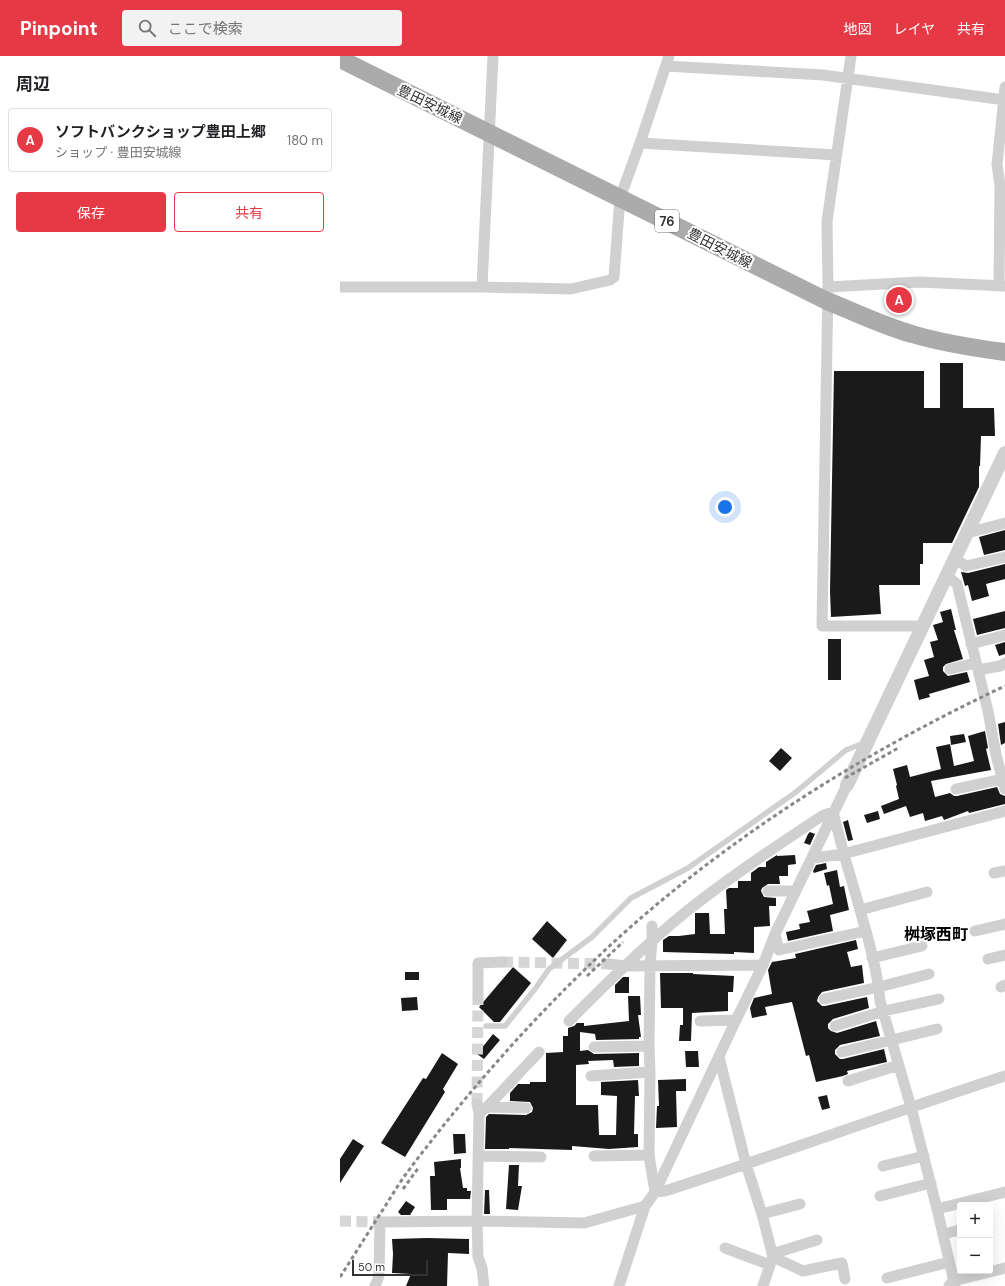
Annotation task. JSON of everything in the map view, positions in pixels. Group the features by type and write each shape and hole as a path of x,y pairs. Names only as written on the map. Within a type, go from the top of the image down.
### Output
{"main road":[{"name":"豊田安城線","path":"340,59 789,283 827,294 888,326 912,334 961,346 1005,352"}],"street":[{"path":"482,287 493,56"},
{"path":"851,56 827,221 822,626 923,626"},
{"path":"340,287 482,287 571,289 610,280 614,277 620,198 640,144 667,61 823,75 1004,99"},
{"path":"827,294 920,282 1002,286 1000,186 997,165 1005,87"},
{"path":"640,144 837,155"},
{"path":"619,1286 645,1206 655,1192 763,965 775,934 813,858 833,812 848,784 1005,453"},
{"path":"968,533 1005,523"},
{"path":"955,559 966,566 1005,557"},
{"path":"947,576 957,584 1000,754 1004,784 956,789"},
{"path":"971,644 1005,635"},
{"path":"950,669 1000,666 1005,663"},
{"path":"813,858 844,854 967,817 1005,811"},
{"path":"833,812 866,931 879,987 880,1000 912,1107 931,1182 949,1262 952,1284 1005,1268"},
{"path":"569,1022 625,966 688,911 762,856 822,816 833,812"},
{"path":"768,891 796,892"},
{"path":"860,910 927,892"},
{"path":"975,931 1005,924"},
{"path":"652,926 650,965 649,1155 655,1192"},
{"path":"775,934 780,950 866,931"},
{"path":"872,958 922,946"},
{"path":"988,959 1005,955"},
{"path":"478,997 478,963 502,962"},
{"path":"609,964 625,966 763,965"},
{"path":"824,999 929,974"},
{"path":"835,1026 884,1011 939,999"},
{"path":"700,1021 736,1020"},
{"path":"842,1052 937,1029"},
{"path":"594,1047 649,1046"},
{"path":"484,1286 482,1268 478,1257 477,1221 478,1156 481,1108 539,1052"},
{"path":"719,1057 746,1164 762,1214 772,1259 763,1286"},
{"path":"848,1081 899,1065"},
{"path":"591,1076 650,1072"},
{"path":"655,1192 665,1191 1005,1076"},
{"path":"481,1108 526,1108"},
{"path":"594,1156 649,1155"},
{"path":"478,1156 541,1157"},
{"path":"883,1166 924,1156"},
{"path":"880,1196 931,1182"},
{"path":"937,1209 1005,1192"},
{"path":"762,1214 800,1204"},
{"path":"375,1286 379,1276 380,1222 477,1221 584,1224 645,1206"},
{"path":"943,1234 957,1231"},
{"path":"772,1259 817,1240"},
{"path":"725,1248 772,1259 803,1272 842,1263 845,1279"},
{"path":"887,1278 949,1262"}],"lane":[{"path":"486,1026 505,1026 550,969 592,937 631,898 688,868 796,792 846,750 868,742"}],"building":[{"path":"940,363 963,363 963,408 994,408 995,436 981,436 979,487 952,543 923,543 923,564 920,564 920,585 879,585 881,614 831,617 830,591 834,371 924,371 924,408 940,408"},
{"path":"1005,530 1005,550 984,555 979,537"},
{"path":"1005,564 1005,579 986,584 989,596 972,601 968,585 965,586 961,572 968,573"},
{"path":"951,609 956,630 954,630 963,659 946,664 943,667 943,671 948,676 967,672 970,682 929,694 930,697 919,700 914,680 929,676 924,660 934,657 930,642 938,640 933,625 943,622 940,612"},
{"path":"1005,611 1005,628 977,635 973,619"},
{"path":"828,639 841,639 841,680 828,680"},
{"path":"1005,642 1005,654 999,656 995,645"},
{"path":"1005,722 1005,743 1001,745 998,724"},
{"path":"985,731 988,748 986,749 991,770 931,781 935,797 950,793 957,796 997,787 1000,794 1005,796 1005,804 969,813 968,811 944,820 942,816 925,821 923,813 910,817 906,806 884,814 881,806 899,799 893,769 907,765 910,777 941,769 936,747 950,744 954,766 974,761 968,736"},
{"path":"964,734 966,742 951,745 950,736"},
{"path":"781,748 792,758 780,771 769,761"},
{"path":"878,811 880,819 867,823 864,815"},
{"path":"848,820 853,840 848,841 843,822"},
{"path":"810,832 815,834 810,845 804,843"},
{"path":"777,855 795,855 796,864 788,865 788,876 779,876 780,884 768,884 762,888 761,891 764,897 776,898 776,906 769,906 770,926 754,927 754,953 734,952 734,954 663,952 663,940 669,936 695,934 695,913 709,913 710,934 725,934 724,909 727,909 726,890 729,888 738,888 738,881 751,881 751,873 759,867 766,867 766,862"},
{"path":"826,863 827,869 814,873 813,871 816,865"},
{"path":"837,870 840,887 844,886 849,910 830,915 833,931 788,941 786,932 800,929 799,924 810,922 807,911 833,904 829,885 827,886 824,873"},
{"path":"547,921 567,940 553,958 532,939"},
{"path":"856,940 858,949 847,952 851,967 862,965 864,983 822,992 817,1001 822,1006 825,1006 867,997 869,1008 833,1019 828,1024 828,1028 837,1033 876,1021 880,1036 840,1045 835,1050 835,1054 840,1059 843,1059 884,1049 887,1062 847,1071 848,1074 843,1076 816,1082 809,1055 806,1056 792,1002 765,1007 767,1015 752,1018 750,1008 754,998 772,994 768,970 772,962 796,958 795,954"},
{"path":"513,967 531,983 500,1022 494,1022 479,1007"},
{"path":"405,972 419,972 419,980 405,980"},
{"path":"660,973 693,973 734,976 733,992 728,992 728,1011 692,1013 691,1041 679,1041 680,1025 683,1025 683,1008 661,1008"},
{"path":"623,977 629,977 629,993 615,993 615,985"},
{"path":"628,996 640,996 641,1015 638,1015 641,1037 639,1037 639,1039 596,1040 595,1034 580,1032 580,1051 588,1050 594,1054 639,1053 639,1066 614,1067 613,1060 588,1061 589,1064 576,1065 576,1105 598,1105 599,1135 616,1135 617,1096 601,1095 601,1082 638,1080 639,1096 635,1096 634,1134 638,1134 638,1147 609,1149 572,1146 572,1150 509,1148 485,1149 486,1117 489,1114 526,1115 532,1112 533,1108 530,1102 510,1101 510,1093 518,1084 546,1082 546,1053 563,1052 563,1036 568,1036 568,1028 577,1023 584,1023 584,1026 629,1021"},
{"path":"417,997 418,1010 402,1011 401,998"},
{"path":"493,1034 500,1040 484,1059 477,1054"},
{"path":"685,1051 698,1051 699,1067 686,1067"},
{"path":"442,1053 458,1064 443,1089 445,1092 405,1157 381,1143 423,1078 426,1079"},
{"path":"686,1079 686,1091 676,1091 677,1127 656,1128 657,1106 659,1106 658,1080"},
{"path":"827,1095 830,1108 822,1110 818,1097"},
{"path":"453,1134 465,1134 466,1153 454,1154"},
{"path":"353,1139 364,1146 340,1183 340,1159"},
{"path":"461,1159 460,1168 463,1188 467,1188 467,1191 471,1191 470,1199 447,1199 447,1210 431,1210 430,1176 435,1176 434,1162"},
{"path":"509,1165 519,1165 518,1186 522,1186 518,1210 506,1209"},
{"path":"485,1190 489,1190 490,1214 484,1214"},
{"path":"406,1201 415,1207 410,1215 401,1215 398,1212"},
{"path":"392,1239 469,1239 469,1254 448,1253 447,1286 406,1286 411,1274 392,1273"}],"tunnel":[{"path":"502,962 609,964"},
{"path":"477,1104 478,997"},
{"path":"340,1221 380,1222"}],"railway":[{"path":"340,1277 406,1174 475,1087 549,1005 602,953 647,913 694,874 743,838 845,771 951,712 1005,686"},
{"path":"845,778 900,747"},
{"path":"587,976 623,942"},
{"path":"403,1189 419,1167"}],"place":[{"name":"ソフトバンクショップ豊田上郷","path":"899,300"}],"district":[{"name":"桝塚西町","path":"936,934"}]}
